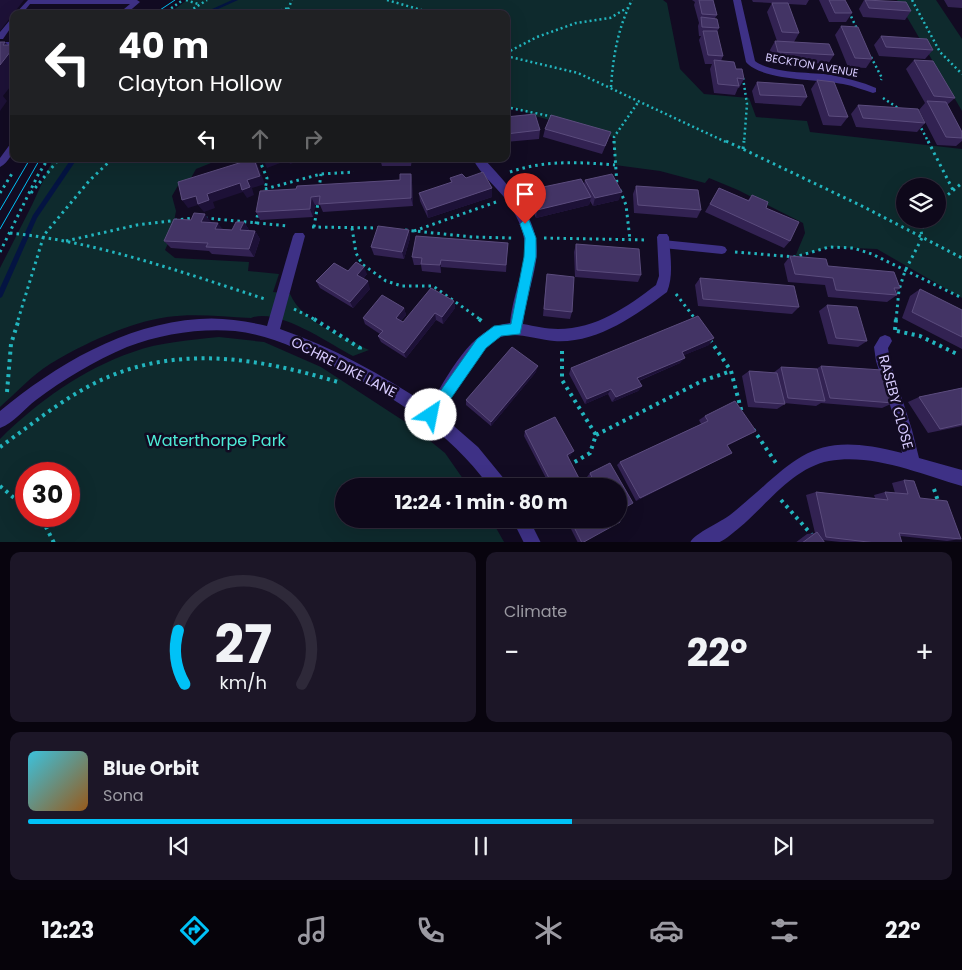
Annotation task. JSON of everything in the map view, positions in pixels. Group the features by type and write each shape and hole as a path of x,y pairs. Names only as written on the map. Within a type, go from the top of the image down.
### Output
{"street":[{"name":"BECKTON AVENUE","path":"737,0 751,62 762,69 855,83 873,90"},
{"path":"481,162 509,197 531,238 530,257 516,330"},
{"path":"272,333 300,236"},
{"path":"431,415 468,361 482,344 499,330 562,335 605,325 630,313 662,288 664,276 663,241"},
{"name":"OCHRE DIKE LANE","path":"3,419 50,380 98,353 144,334 165,329 230,326 272,333 308,346 392,390 431,415 470,449 493,478"},
{"name":"RASEBY CLOSE","path":"890,336 881,347 883,361 905,430 912,463"},
{"path":"698,542 727,528 770,488 811,459 835,453 867,453 912,463 962,478"},
{"path":"525,528 533,542"}],"lane":[{"path":"21,10 28,2 138,1"},
{"path":"126,10 138,1"},
{"path":"0,37 10,24"},
{"path":"0,164 10,150"},
{"path":"663,241 722,250"}],"path":[{"path":"169,10 185,0 199,5"},
{"path":"191,10 207,0"},
{"path":"282,10 288,8 292,0"},
{"path":"387,0 421,10"},
{"path":"611,87 616,39 627,8 632,0"},
{"path":"912,0 940,52 962,74"},
{"path":"510,52 537,37 576,23 610,18 627,8"},
{"path":"847,9 860,35"},
{"path":"869,52 882,78 873,90 902,110"},
{"path":"510,55 578,73 611,87 743,149 962,258"},
{"path":"743,149 747,104 741,69 751,62"},
{"path":"630,240 626,205 616,183 614,137 639,101"},
{"path":"510,108 558,118"},
{"path":"916,119 953,190"},
{"path":"606,134 614,137"},
{"path":"0,252 46,162"},
{"path":"27,197 56,162"},
{"path":"3,419 11,344 44,235 89,181 109,162"},
{"path":"261,162 268,176 264,191 321,174 354,172"},
{"path":"495,178 535,165 588,162 615,165"},
{"path":"0,193 16,167"},
{"path":"319,192 321,174"},
{"path":"946,197 962,183"},
{"path":"414,231 509,197"},
{"path":"314,227 318,200"},
{"path":"256,224 258,209"},
{"path":"352,228 356,253 362,264 386,281 402,286 433,286 482,319 492,335"},
{"path":"922,228 922,238 905,272 899,290 890,336 920,336 957,354"},
{"path":"10,233 44,235 144,261 306,314 360,348 356,371"},
{"path":"531,238 663,241"},
{"path":"722,250 795,257 829,247 852,248 872,254 905,272 962,298"},
{"path":"662,288 674,291 698,322"},
{"path":"562,335 562,380 596,436"},
{"path":"708,336 731,371 742,413 785,476"},
{"path":"0,446 96,383 125,371 153,363 216,357 251,360 316,375 350,387"},
{"path":"565,468 590,454 596,436 702,381 731,371"},
{"path":"927,468 940,505"},
{"path":"546,478 557,472"},
{"path":"0,486 15,499"},
{"path":"770,488 819,542"},
{"path":"46,527 54,542"}],"green space":[{"path":"187,0 663,0 667,3 680,69 704,94 749,98 756,117 807,121 810,132 962,149 962,298 877,249 829,247 795,257 805,233 803,223 738,190 709,178 705,183 660,171 615,165 613,137 535,116 516,108 510,108 510,10 173,10"},
{"path":"897,0 936,0 962,39 962,111"},
{"path":"52,162 214,162 196,169 191,178 180,182 172,196 176,211 171,237 165,250 175,258 249,262 248,271 279,274 273,292 290,294 304,313 314,321 324,328 369,350 353,356 303,328 275,317 262,316 251,318 198,315 167,317 122,329 62,357 37,373 0,407 0,268"},
{"name":"Waterthorpe Park","path":"219,337 264,342 321,367 413,427 445,453 462,478 335,478 335,528 496,528 504,542 0,542 0,439 29,412 79,377 114,359 143,349 176,342"}],"building":[{"path":"699,0 713,0 717,15 702,14"},
{"path":"829,0 845,0 852,13 835,13"},
{"path":"865,0 906,2 911,11 869,8"},
{"path":"772,3 788,3 799,33 782,32"},
{"path":"701,17 717,19 719,28 702,27"},
{"path":"841,26 858,27 872,59 855,58"},
{"path":"703,31 717,31 723,56 708,55"},
{"path":"881,36 927,39 933,50 886,47"},
{"path":"775,41 829,44 834,55 778,52"},
{"path":"0,42 5,42 3,45 10,45 10,52 0,65"},
{"path":"714,60 734,62 736,69 742,69 744,79 737,78 739,86 718,84"},
{"path":"914,60 933,61 955,98 934,96"},
{"path":"817,80 834,82 848,117 829,116"},
{"path":"757,82 803,85 807,97 760,95"},
{"path":"927,101 946,102 962,132 962,138 946,137"},
{"path":"858,105 918,109 925,123 863,118"},
{"path":"535,114 540,130 510,134 510,117"},
{"path":"551,115 611,132 605,146 545,129"},
{"path":"242,162 255,162 260,176 247,180 250,187 242,190 240,183 207,194 209,200 198,204 196,196 182,200 178,182"},
{"path":"483,172 492,188 427,210 419,193 452,182 450,178 462,174 466,178"},
{"path":"400,174 411,174 411,198 319,204 320,196 311,197 310,209 256,212 260,191 296,189 297,186 400,180"},
{"path":"612,174 622,192 595,198 585,180"},
{"path":"581,179 591,197 537,210 529,190"},
{"path":"636,186 698,190 701,210 638,205"},
{"path":"719,188 749,201 752,195 768,202 766,208 799,222 790,241 710,204"},
{"path":"194,213 205,214 201,222 218,223 215,229 232,230 236,222 244,222 240,230 255,231 249,249 206,247 208,243 164,241 174,219 191,220"},
{"path":"378,226 409,230 402,252 371,247"},
{"path":"416,236 508,243 506,265 441,260 440,265 421,264 422,258 412,257"},
{"path":"576,244 639,249 641,275 577,270"},
{"path":"790,256 826,259 828,266 894,272 900,288 894,288 897,295 836,290 833,278 795,274"},
{"path":"356,262 364,267 357,275 368,281 350,302 316,281 334,263 348,271"},
{"path":"547,274 574,277 572,312 544,309"},
{"path":"700,278 794,286 799,307 703,299"},
{"path":"431,288 454,301 442,317 435,313 404,353 378,336 383,331 363,318 382,295 404,308 396,318 403,322"},
{"path":"920,289 962,310 962,337 912,312"},
{"path":"827,305 857,307 867,341 836,338"},
{"path":"698,316 714,338 682,352 685,358 637,378 642,386 616,397 611,389 587,399 571,368"},
{"path":"512,347 538,366 491,422 466,400"},
{"path":"821,366 882,370 893,403 830,398"},
{"path":"781,367 817,369 825,401 788,398"},
{"path":"749,371 777,373 785,404 755,402"},
{"path":"962,388 962,424 940,429 919,397"},
{"path":"735,401 756,431 727,445 732,453 640,498 620,462 708,421 705,416"},
{"path":"555,417 574,451 567,455 579,478 549,478 525,431"},
{"path":"610,463 619,478 592,478 590,473"},
{"path":"904,480 914,481 920,498 947,501 961,539 899,533 902,542 868,542 826,537 816,492 888,500 885,492 908,494"},
{"path":"627,493 633,503 627,506"},
{"path":"574,528 609,528 582,542"},
{"path":"817,532 824,542 803,542"}],"waterway":[{"path":"212,10 236,0"},
{"path":"0,295 35,217 72,162"}],"tram line":[{"path":"160,10 175,0"},
{"path":"0,210 28,162"},
{"path":"0,229 38,162"}],"route":[{"path":"431,415 482,344 499,330 516,330 530,257 531,238 525,224"}]}
